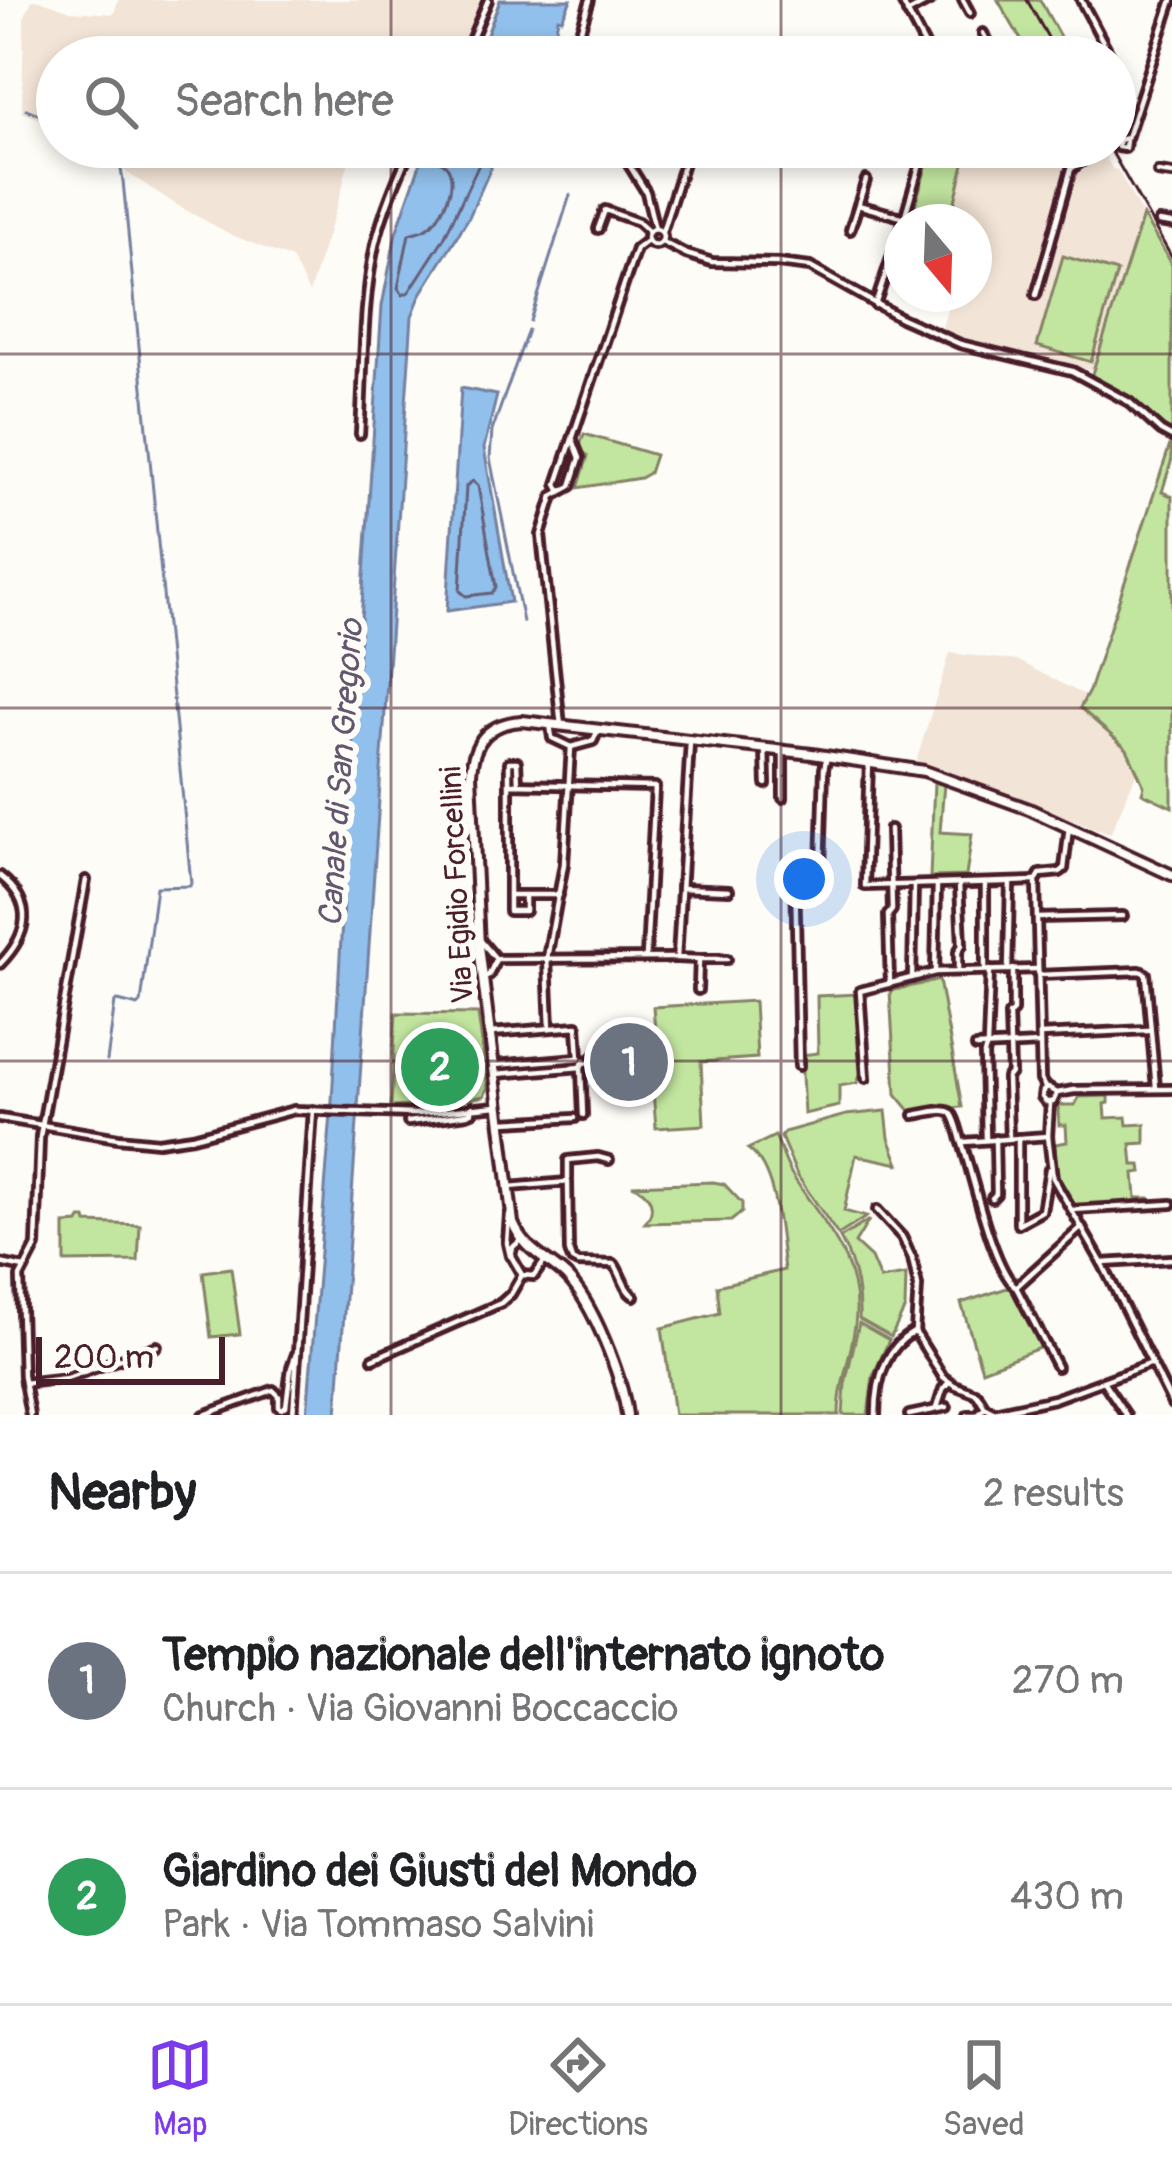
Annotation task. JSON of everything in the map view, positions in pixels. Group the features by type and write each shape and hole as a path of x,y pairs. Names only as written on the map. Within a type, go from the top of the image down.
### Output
{"street":[{"path":"473,36 488,0"},
{"path":"579,36 590,0"},
{"path":"901,0 920,36"},
{"path":"907,13 931,0"},
{"path":"963,0 970,13"},
{"path":"1081,0 1100,36"},
{"path":"1136,110 1172,0"},
{"path":"360,434 374,253 402,168"},
{"path":"631,168 646,192 662,242 686,254 712,262 810,267 875,305 969,347 1072,371 1129,402 1172,437"},
{"path":"558,492 636,249 655,231 680,168"},
{"path":"908,204 919,168"},
{"path":"1036,295 1072,168"},
{"path":"1158,172 1172,174"},
{"path":"850,230 866,180"},
{"path":"857,205 884,215"},
{"path":"598,229 604,210 655,231"},
{"path":"1161,222 1172,224"},
{"path":"647,241 662,242"},
{"path":"875,305 884,279"},
{"path":"572,446 580,458 571,486 551,502 541,536 555,725 552,738 571,747 593,741 598,730"},
{"name":"Via Egidio Forcellini","path":"521,1240 511,1210 478,938 471,774 474,751 498,726 523,721 765,748 940,776 1069,827 1172,875"},
{"path":"677,958 690,740"},
{"path":"500,1122 579,1116 584,1062 577,1026 549,1027 548,958 559,895 571,747"},
{"path":"765,748 766,784"},
{"path":"783,751 783,798"},
{"path":"799,1066 795,869 821,869 827,756"},
{"path":"869,761 866,886 1036,881"},
{"path":"518,784 517,762 509,762 509,911 525,911 525,895"},
{"path":"508,784 656,787 646,958"},
{"path":"1046,1089 1041,1080 1036,881 1040,874 1064,869 1069,827"},
{"path":"890,829 890,985"},
{"path":"0,876 21,900 25,921 17,947 0,964"},
{"path":"30,1415 24,1383 20,1277 37,1246 42,1126 86,880"},
{"path":"1009,1138 1010,882"},
{"path":"985,883 990,998 984,1054 996,1193 992,1198"},
{"path":"912,978 914,884"},
{"path":"935,973 938,884"},
{"path":"958,971 962,945 959,884"},
{"path":"681,888 729,890"},
{"path":"509,895 559,895"},
{"path":"1037,918 1123,916"},
{"path":"478,938 496,959"},
{"path":"698,990 699,958"},
{"path":"496,959 727,958"},
{"path":"482,978 489,975 496,959"},
{"path":"866,1078 860,991 958,971 1143,972 1156,1088"},
{"name":"Via Egidio Forcellini","path":"490,1033 549,1027"},
{"path":"1040,1035 1150,1030"},
{"path":"495,1070 584,1062 608,1036"},
{"path":"976,1047 1040,1044"},
{"path":"584,1062 613,1084"},
{"path":"1046,1089 1057,1093"},
{"path":"1046,1089 1042,1097 1050,1103"},
{"path":"1057,1093 1172,1089"},
{"path":"1050,1103 1057,1093"},
{"path":"1018,1138 1018,1224 1042,1211 1050,1103"},
{"path":"0,1118 143,1141 174,1141 278,1112 416,1114 497,1106"},
{"path":"409,1122 467,1114 472,1107"},
{"path":"293,1415 315,1110"},
{"path":"914,1114 949,1112 964,1142 992,1242 1008,1280 1057,1367"},
{"path":"964,1142 1048,1136"},
{"path":"609,1160 568,1160 569,1251 572,1260 614,1264 634,1295"},
{"path":"1049,1165 1172,1404"},
{"path":"509,1187 568,1182"},
{"path":"1072,1210 1172,1204"},
{"path":"511,1210 507,1243 522,1275"},
{"path":"877,1210 902,1237 912,1258 918,1286 915,1332 929,1358 949,1382 976,1394 985,1407 999,1413 1054,1399 1151,1363"},
{"path":"1016,1287 1082,1227"},
{"path":"512,1260 511,1252 521,1240 568,1278 585,1302 615,1368 627,1415"},
{"path":"1102,1263 1172,1259"},
{"path":"522,1275 534,1276 545,1261"},
{"path":"0,1263 24,1268"},
{"path":"373,1359 501,1303 522,1275"},
{"path":"876,1415 886,1364 900,1342 915,1332"},
{"path":"24,1383 67,1378 158,1346"},
{"path":"204,1415 273,1390 279,1396 279,1407 284,1408 298,1352"},
{"path":"1103,1381 1126,1415"},
{"path":"937,1408 949,1382"},
{"path":"909,1415 947,1407"},
{"path":"968,1415 977,1415 985,1407"}],"shaded area":[{"path":"32,0 70,11 114,14 118,0 485,0 469,36 36,36 36,118 22,112 24,18"},
{"path":"347,168 309,293 292,259 232,235 123,170"},
{"path":"963,168 1117,169 1143,216 1093,371 941,331 946,312 992,312 992,204 954,204"},
{"path":"950,653 1018,661 1086,696 1080,709 1127,749 1137,772 1110,834 981,784 915,765"}],"green space":[{"path":"998,0 1040,0 1060,36 1019,36"},
{"path":"926,168 963,168 954,204 915,204"},
{"path":"1143,216 1172,265 1172,434 1091,377"},
{"path":"1063,256 1117,272 1091,362 1037,346"},
{"path":"584,434 655,455 649,473 578,488 588,456 579,448"},
{"path":"1171,442 1172,459 1162,492 1172,496 1172,807 1142,793 1144,786 1127,749 1080,708"},
{"path":"934,782 944,784 940,832 972,834 966,876 930,877"},
{"path":"939,980 962,1107 911,1112 896,1094 890,991"},
{"path":"857,994 862,1069 857,1083 839,1086 839,1106 804,1114 801,1055 818,1053 817,996"},
{"path":"754,1001 757,1058 701,1062 704,1125 656,1128 653,1007"},
{"path":"396,1013 478,1014 488,1087 484,1096 440,1105 391,1107"},
{"path":"1109,1096 1106,1118 1126,1117 1127,1125 1145,1124 1145,1143 1131,1144 1133,1165 1141,1165 1142,1172 1134,1173 1136,1198 1149,1198 1149,1202 1075,1206 1056,1178 1055,1144 1067,1142 1066,1125 1059,1125 1058,1105 1075,1105 1079,1097"},
{"path":"886,1111 899,1164 856,1155 844,1211 866,1217 838,1235 797,1175 781,1137 784,1132 846,1115"},
{"path":"775,1136 791,1173 836,1241 851,1275 855,1326 839,1415 674,1415 662,1328 720,1313 717,1286 784,1270 771,1187 758,1158 748,1149"},
{"path":"724,1184 742,1203 742,1212 731,1221 645,1223 650,1201 632,1185"},
{"path":"81,1219 140,1225 138,1261 65,1262 65,1224"},
{"path":"869,1220 855,1243 871,1258 880,1279 906,1275 905,1308 891,1337 859,1319 855,1277 840,1238"},
{"path":"231,1268 240,1334 211,1337 203,1272"},
{"path":"1010,1287 1042,1347 982,1370 961,1303"},
{"path":"859,1323 889,1340 873,1376 868,1415 843,1415 845,1384"}],"water":[{"path":"500,0 571,0 562,19 558,18 554,36 486,36"},
{"path":"419,168 491,168 469,217 412,316 337,1415 307,1415 332,1101 382,306 396,233"},
{"path":"461,388 497,395 484,448 511,602 447,611"}],"waterway":[{"path":"26,109 36,113"},
{"path":"107,1061 115,1002 141,1003 156,887 191,883 121,168"},
{"path":"530,321 570,195"},
{"path":"523,622 490,458 492,431 528,330"}],"tram line":[{"path":"1027,0 1047,36"},
{"path":"1121,168 1172,258"}],"place":[{"name":"Tempio nazionale dell'internato ignoto","path":"629,1062"},
{"name":"Giardino dei Giusti del Mondo","path":"440,1067"}],"water label":[{"name":"Canale di San Gregorio","path":"341,773"}]}
